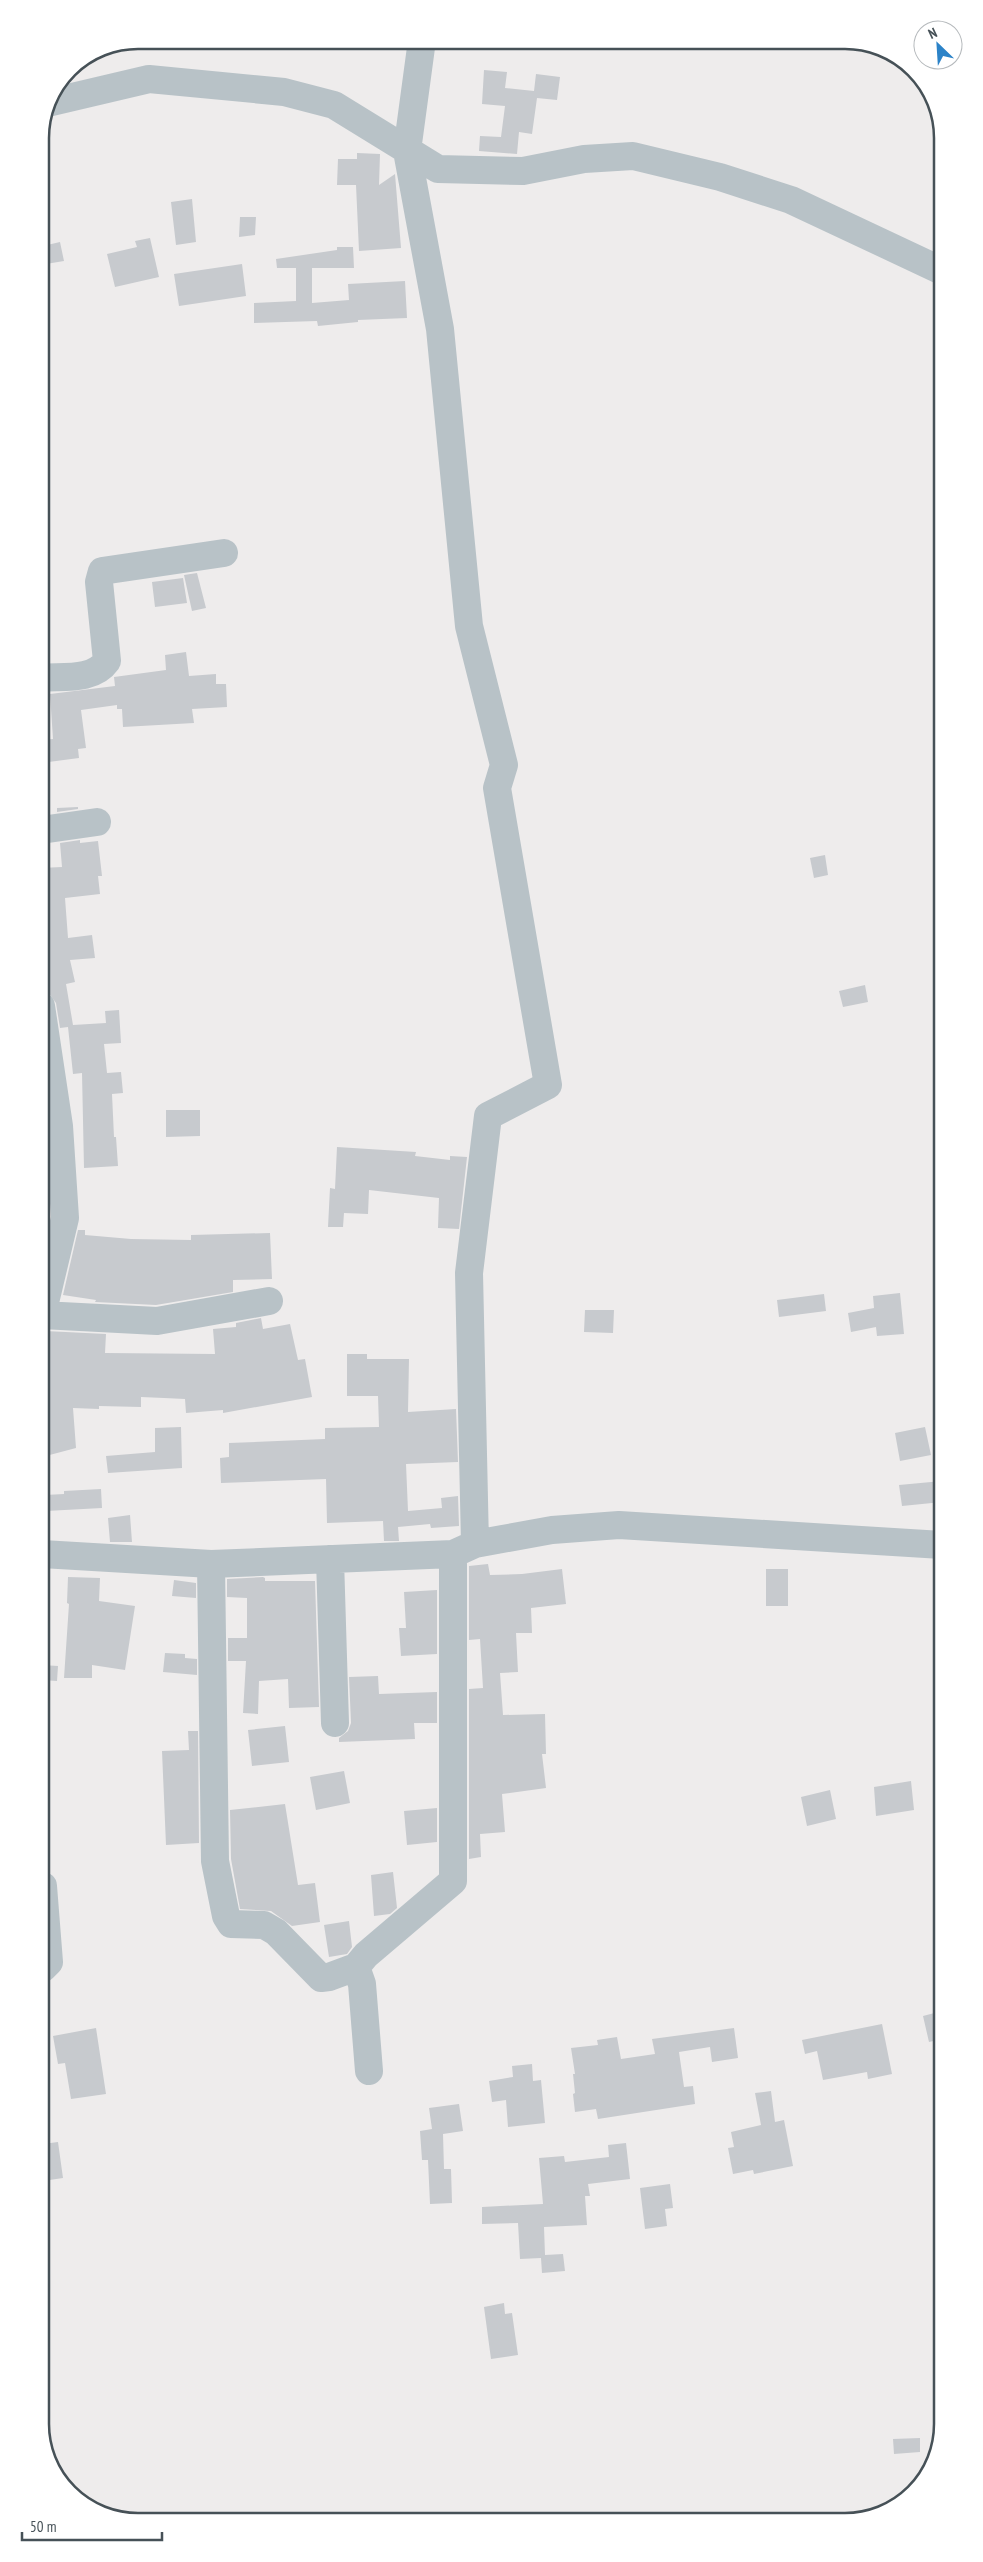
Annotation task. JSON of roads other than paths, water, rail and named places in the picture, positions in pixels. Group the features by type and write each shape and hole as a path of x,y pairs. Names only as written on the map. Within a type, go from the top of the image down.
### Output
{"street":[{"path":"211,1564 215,1860 226,1916 231,1924 264,1925 276,1932 321,1978 330,1977 356,1968 366,1955 453,1881 464,1549 469,1273 488,1116 548,1085 498,788 504,765 469,626 440,329 407,151 421,49"},
{"path":"56,102 148,79 284,92 334,105 438,169 523,171 584,158 633,156 667,162 791,200 934,267"},
{"path":"49,677 92,674 102,669 107,661 99,582 102,571 224,553"},
{"path":"49,829 97,822"},
{"path":"49,1059 59,1126 65,1218 49,1285"},
{"path":"49,1315 157,1321 269,1301"},
{"path":"49,1553 211,1564 330,1559 464,1549 552,1530 619,1525 934,1545"},
{"path":"330,1559 335,1723"},
{"path":"356,1968 362,1984 370,2071"}]}
